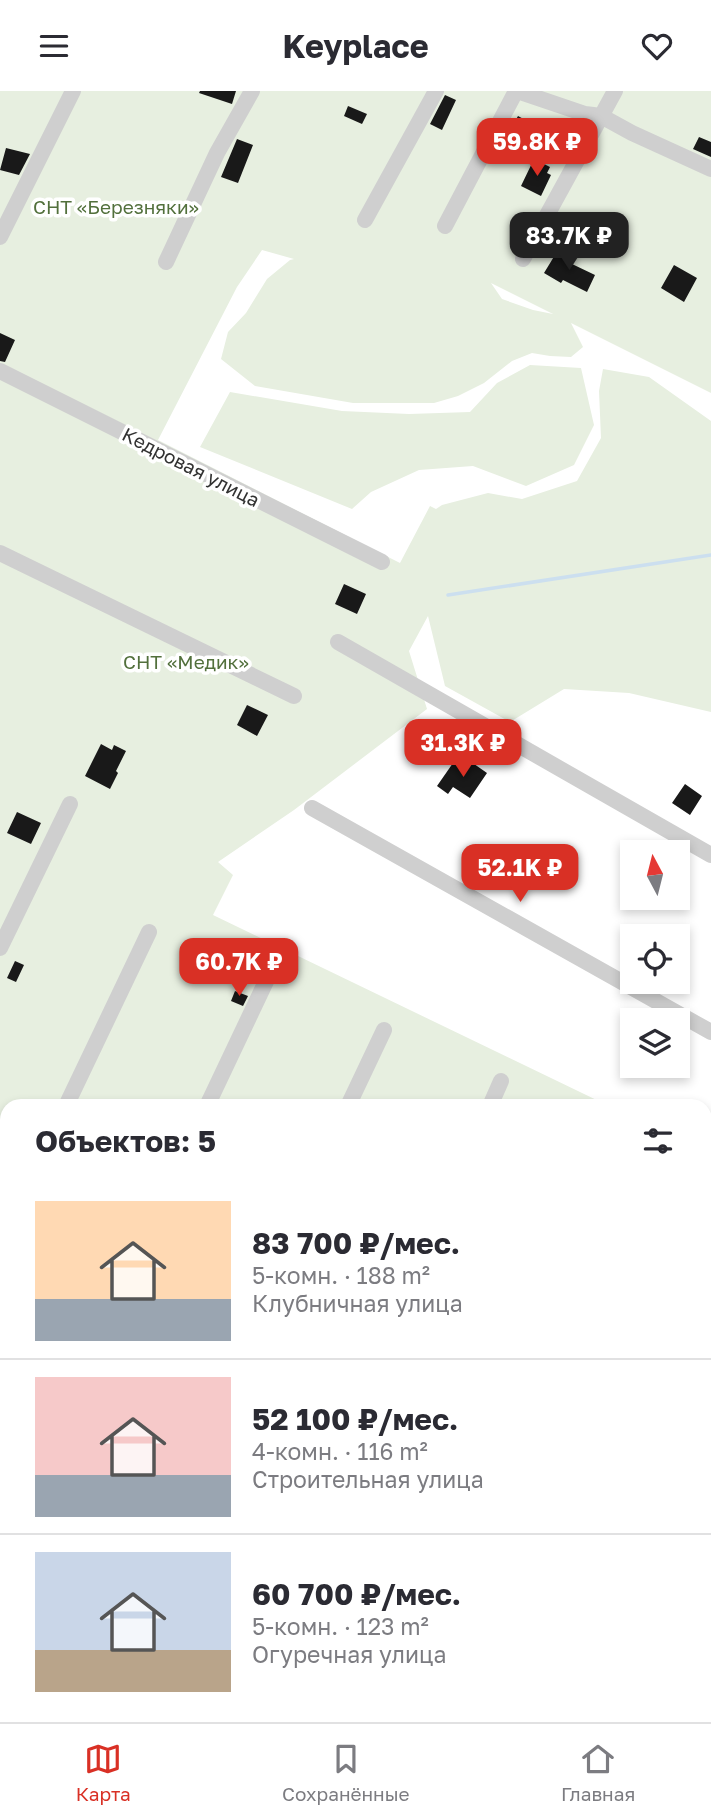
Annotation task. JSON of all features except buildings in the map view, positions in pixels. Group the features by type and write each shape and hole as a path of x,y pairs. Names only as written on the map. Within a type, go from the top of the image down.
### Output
{"street":[{"path":"0,237 74,91"},
{"path":"166,263 217,153 252,91"},
{"path":"365,220 436,91"},
{"path":"445,226 516,91 585,114 601,116 711,169"},
{"path":"523,259 615,91"},
{"name":"Кедровая улица","path":"0,371 382,562"},
{"path":"0,552 294,697"},
{"path":"338,642 711,855"},
{"path":"0,948 70,804"},
{"path":"312,808 711,1032"},
{"path":"69,1099 149,932"},
{"path":"210,1099 279,954"},
{"path":"351,1099 384,1030"},
{"path":"493,1099 502,1081"}],"green space":[{"path":"0,91 711,91 711,393 571,323 583,347 571,357 532,353 512,361 484,383 458,396 434,403 353,403 255,386 221,359 228,332 246,313 267,279 294,259 262,250 237,287 158,440 400,563 430,506 436,509 488,493 522,499 577,481 601,438 599,391 603,369 649,377 711,421 711,712 629,693 564,689 510,722 445,686 428,616 409,651 427,709 294,810 218,862 233,875 213,915 594,1099 0,1099","holes":["491,283 553,314 502,299"]},
{"path":"530,365 581,368 594,425 574,465 526,486 473,466 419,470 371,492 352,509 200,447 230,392 342,411 409,414 470,412 497,383"}],"waterway":[{"path":"448,595 711,555"}],"park label":[{"name":"СНТ «Березняки»","path":"116,207"},
{"name":"СНТ «Медик»","path":"186,662"}]}
